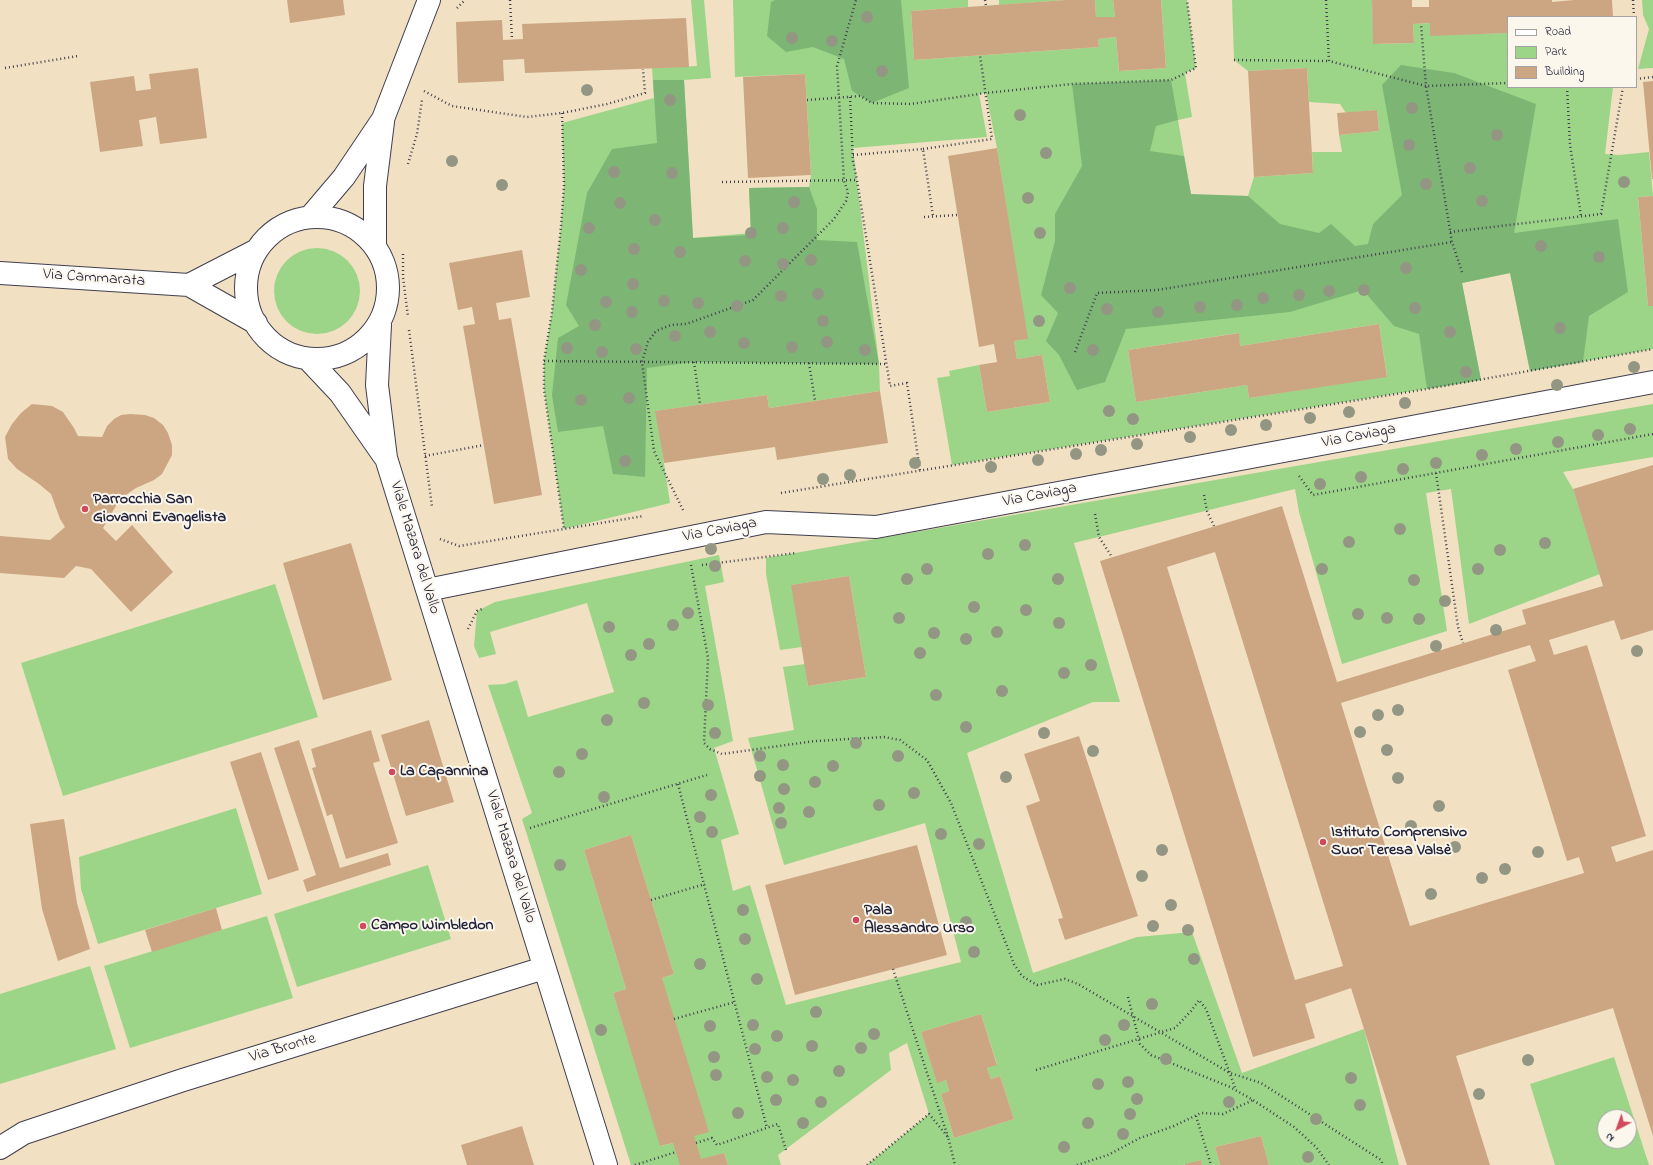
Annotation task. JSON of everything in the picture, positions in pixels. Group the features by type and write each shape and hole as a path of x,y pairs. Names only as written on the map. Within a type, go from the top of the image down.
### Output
{"street":[{"path":"310,217 344,177 384,119 429,0"},
{"path":"375,245 376,186 384,119"},
{"path":"327,217 354,226 375,245 387,270 389,298 380,325 361,346 336,358 308,359 281,350 260,332 247,306 246,278 255,252 274,230 299,218 327,217"},
{"path":"189,285 255,252"},
{"name":"Via Cammarata","path":"0,273 189,285 256,323"},
{"name":"Viale Mazara del Vallo","path":"380,325 377,385 386,458 606,1165"},
{"name":"Viale Mazara del Vallo","path":"308,359 340,393 386,458"},
{"name":"Via Caviaga","path":"427,590 766,522 876,527 1653,382"},
{"name":"Via Bronte","path":"24,1134 183,1080 544,968"},
{"path":"0,1132 24,1134"},
{"path":"0,1148 24,1134"}],"path":[{"path":"455,13 458,6 465,0"},
{"path":"510,0 512,39"},
{"path":"856,0 837,66 844,181 848,192 846,201 834,219 753,300 686,324 671,325 656,331 648,342 642,362 654,451 683,510 686,538 708,658 704,743 710,749 722,754 815,742 884,737 900,740 927,760 951,803 1014,964 1022,976 1037,985 1065,979 1072,981 1133,1017 1163,1032 1230,1073 1261,1083 1381,1160 1383,1165"},
{"path":"985,0 986,6"},
{"path":"807,100 860,96 872,103 910,104 986,93 1072,84 1171,80 1196,68 1187,0"},
{"path":"1326,0 1329,61"},
{"path":"1633,0 1634,16"},
{"path":"1421,24 1426,86 1450,232 1462,272"},
{"path":"853,155 923,149 992,139 980,55"},
{"path":"5,68 78,56"},
{"path":"1234,60 1329,61 1426,86 1507,84"},
{"path":"423,90 452,106 527,117 562,114 645,94 643,69"},
{"path":"1637,79 1653,77"},
{"path":"406,170 416,134 423,90 426,83"},
{"path":"1567,88 1570,145 1581,216"},
{"path":"1450,232 1601,214 1623,88"},
{"path":"850,97 853,155 890,386 907,383 920,471"},
{"path":"562,114 564,185 552,312 544,361 544,390 564,529"},
{"path":"923,149 934,216"},
{"path":"722,182 857,180"},
{"path":"924,218 958,215"},
{"path":"1075,352 1097,293 1157,290 1452,242"},
{"path":"403,247 402,277 432,509"},
{"path":"779,493 1427,389 1653,349"},
{"path":"544,361 887,364"},
{"path":"694,362 700,404"},
{"path":"809,363 815,401"},
{"path":"1297,473 1313,495 1653,434"},
{"path":"425,456 484,445"},
{"path":"1436,473 1458,627 1463,644"},
{"path":"1203,490 1207,510 1214,526"},
{"path":"676,511 691,508"},
{"path":"1094,509 1099,537 1112,557"},
{"path":"438,532 440,539 459,546 646,516"},
{"path":"684,568 797,552"},
{"path":"468,630 477,611 483,608"},
{"path":"525,830 707,775"},
{"path":"678,784 767,1128"},
{"path":"651,900 704,884"},
{"path":"893,969 948,1137 955,1165"},
{"path":"1128,997 1140,1044 1151,1055 1236,1090 1253,1100 1294,1127 1316,1147 1328,1165"},
{"path":"1036,1070 1175,1028 1199,1000 1206,1009 1236,1090"},
{"path":"674,1019 735,1002"},
{"path":"1077,1165 1108,1155 1140,1138 1174,1126 1201,1114 1223,1114 1253,1100"},
{"path":"867,1165 930,1114 948,1137"},
{"path":"1196,1116 1211,1165"},
{"path":"696,1143 712,1138 717,1145 778,1124 786,1150"},
{"path":"634,1165 676,1152"}],"green space":[{"path":"691,0 704,0 711,78 684,80 693,238 751,233 749,188 809,187 811,175 805,74 735,77 733,0 968,0 968,7 911,11 914,60 1099,47 1098,39 1116,37 1119,71 1166,68 1161,0 1187,0 1196,68 1185,73 1192,117 1178,120 1191,195 1248,196 1254,177 1313,173 1312,152 1342,152 1339,135 1379,131 1377,110 1346,113 1340,104 1309,102 1307,68 1248,71 1234,60 1232,0 1372,0 1374,44 1414,43 1413,24 1430,23 1430,35 1507,33 1507,88 1613,88 1605,154 1619,155 1649,152 1653,196 1638,197 1648,306 1653,306 1653,349 1530,371 1510,273 1462,283 1481,380 952,465 937,378 950,376 949,371 979,365 987,412 1050,402 1042,355 1017,359 1014,341 1027,339 997,148 986,93 979,94 987,137 853,148 879,364 880,391 769,408 767,395 656,411 670,503 564,529 544,389 544,361 552,312 564,185 562,123 654,98 652,68 697,66","holes":["1379,324 1387,376 1249,398 1247,385 1136,402 1128,350 1238,333 1240,346"]},
{"path":"775,0 901,0 909,88 872,103 852,91 844,59 813,47 786,52 767,36 771,2"},
{"path":"999,0 1067,0 999,5"},
{"path":"1095,0 1113,0 1115,17 1096,17"},
{"path":"1642,0 1653,0 1653,68 1638,69 1649,29 1643,15"},
{"path":"1401,65 1454,73 1536,104 1514,233 1618,219 1628,292 1589,316 1583,362 1530,371 1510,273 1462,283 1481,380 1427,389 1419,334 1394,326 1363,290 1290,312 1126,329 1105,382 1077,390 1059,355 1046,341 1058,313 1041,295 1055,241 1055,214 1082,166 1072,84 1171,80 1178,120 1156,126 1150,151 1184,156 1191,194 1248,196 1280,224 1319,233 1331,224 1355,246 1368,244 1373,224 1402,195 1382,85"},
{"path":"653,80 684,80 693,238 751,235 749,188 809,187 817,209 817,240 857,242 879,364 694,362 647,368 645,477 613,474 603,426 558,432 552,395 558,338 579,326 566,305 587,193 612,149 657,143"},
{"path":"309,248 325,248 334,251 348,260 357,274 360,283 360,299 357,308 348,322 334,331 325,334 309,334 293,327 286,322 281,315 274,299 274,283 281,267 286,260 293,255"},
{"path":"1653,404 1653,457 1563,472 1573,489 1600,574 1469,624 1451,489 1426,493 1447,631 1342,664 1299,512 1295,489 1074,543 1120,702 1093,702 967,753 1033,973 1137,937 1192,932 1242,1073 1364,1029 1399,1165 1269,1165 1261,1136 1215,1147 1220,1165 1202,1165 1201,1160 1183,1165 867,1165 929,1114 907,1043 889,1053 891,1070 778,1155 781,1165 728,1165 724,1153 683,1165 631,1165 522,819 532,813 488,685 505,684 517,680 528,717 614,692 587,603 490,632 496,654 479,658 474,646 477,611 495,602 719,555 724,582 705,586 733,741 714,748 739,834 721,840 733,891 750,885 786,1005 961,962 925,823 784,865 748,738 794,730 783,667 805,664 808,686 866,677 849,576 792,585 802,647 780,650 766,574 766,558","holes":["631,835 674,974 662,978 673,1143 661,1146 613,993 626,989 584,850","981,1014 997,1064 987,1068 991,1079 1000,1076 1014,1119 954,1138 941,1094 949,1091 946,1080 937,1082 921,1032"]},
{"path":"275,584 318,717 63,796 21,663"},
{"path":"236,808 262,894 98,944 81,889 79,857"},
{"name":"Campo Wimbledon","path":"428,865 451,939 297,987 274,914"},
{"path":"267,916 293,998 130,1048 104,966"},
{"path":"90,966 116,1049 0,1084 0,994"},
{"path":"1614,1057 1631,1109 1597,1109 1597,1149 1637,1149 1637,1128 1649,1165 1555,1165 1530,1084"}],"building":[{"path":"287,0 343,0 345,15 290,23"},
{"path":"1066,0 1095,0 1096,17 1115,17 1113,0 1161,0 1166,68 1119,71 1116,37 1098,39 1099,47 914,60 911,11"},
{"path":"1372,0 1412,0 1412,7 1429,7 1429,0 1552,0 1552,2 1574,0 1612,0 1613,16 1507,16 1507,33 1430,36 1430,23 1413,24 1414,43 1373,44"},
{"path":"686,18 689,67 525,73 524,59 503,60 504,81 458,83 456,22 502,20 503,40 523,39 522,24"},
{"path":"198,68 207,138 160,144 156,117 139,120 143,146 100,152 90,82 134,76 136,91 151,89 149,74"},
{"path":"1307,68 1313,173 1254,177 1248,71"},
{"path":"805,74 811,175 748,178 743,77"},
{"path":"1653,81 1653,179 1652,179 1643,82"},
{"path":"1377,110 1379,131 1339,135 1337,113"},
{"path":"997,148 1028,339 1014,341 1017,359 1042,355 1050,402 987,412 979,365 997,362 994,344 979,347 948,156"},
{"path":"1653,196 1653,306 1648,306 1638,197"},
{"path":"522,250 530,297 496,303 499,320 511,318 542,495 494,504 463,326 475,324 472,307 458,310 449,263"},
{"path":"1379,324 1387,377 1249,398 1247,385 1136,402 1128,350 1239,333 1240,346"},
{"path":"880,391 888,443 777,460 775,447 664,463 655,411 767,395 769,408"},
{"name":"Parrocchia San Giovanni Evangelista","path":"32,404 52,406 63,412 78,436 102,437 107,426 114,419 121,415 130,414 145,415 154,418 163,425 168,433 172,445 172,455 162,474 154,480 136,488 120,499 103,528 116,541 132,525 173,572 131,612 91,569 76,566 64,578 0,573 0,536 50,540 65,527 60,519 51,494 17,469 8,459 5,437 12,424 21,413"},
{"path":"1653,465 1653,630 1621,640 1614,620 1549,640 1554,655 1587,645 1646,836 1611,847 1616,862 1653,850 1653,1136 1613,1008 1456,1056 1490,1165 1407,1165 1351,988 1305,1004 1315,1038 1253,1057 1100,561 1282,506 1337,682 1526,624 1522,610 1603,586 1573,489","holes":["1215,552 1343,966 1295,980 1167,567","1530,645 1536,661 1508,670 1567,861 1579,857 1584,873 1410,926 1341,703"]},
{"path":"351,543 392,680 323,700 283,563"},
{"path":"849,576 866,677 808,686 791,585"},
{"path":"429,720 454,802 406,816 381,735"},
{"path":"371,730 380,761 373,763 398,843 346,859 332,814 327,816 312,768 316,767 311,749"},
{"path":"1079,736 1138,916 1065,940 1058,919 1063,918 1026,806 1040,801 1024,754"},
{"path":"299,740 340,868 388,853 391,865 307,892 303,880 316,875 274,748"},
{"path":"261,752 299,870 268,880 230,762"},
{"path":"64,819 77,903 90,949 58,961 42,909 30,824"},
{"path":"631,835 674,974 662,978 709,1132 694,1136 696,1143 701,1159 724,1153 728,1165 680,1165 673,1143 660,1146 613,993 626,989 584,850"},
{"name":"Pala Alessandro Urso","path":"917,845 947,955 795,995 765,885"},
{"path":"216,908 222,930 152,952 145,930"},
{"path":"981,1014 997,1065 987,1068 991,1079 1000,1076 1014,1119 954,1138 941,1094 949,1091 946,1080 937,1083 921,1032"},
{"path":"522,1126 534,1165 467,1165 461,1145"},
{"path":"1261,1136 1269,1165 1220,1165 1215,1147"},
{"path":"1201,1160 1202,1165 1185,1165 1185,1164"}],"place":[{"name":"Parrocchia San Giovanni Evangelista","path":"85,509"},
{"name":"La Capannina","path":"392,772"},
{"name":"Istituto Comprensivo Suor Teresa Valsè","path":"1323,842"},
{"name":"Pala Alessandro Urso","path":"856,920"},
{"name":"Campo Wimbledon","path":"363,926"}]}
